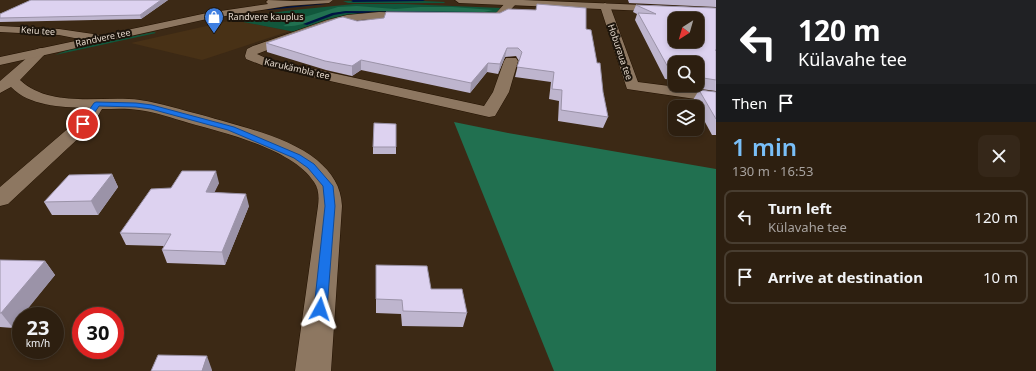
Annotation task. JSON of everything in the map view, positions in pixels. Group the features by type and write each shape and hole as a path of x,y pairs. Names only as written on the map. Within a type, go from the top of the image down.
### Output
{"street":[{"name":"Randvere tee","path":"207,16 261,0"},
{"name":"Randvere tee","path":"266,0 274,3 285,4"},
{"name":"Randvere tee","path":"0,61 207,16 285,4 329,0"},
{"path":"459,0 549,2 716,11"},
{"path":"463,16 499,16 511,4 510,2"},
{"name":"Hoburaua tee","path":"605,6 632,86 716,97"},
{"name":"Karukämbla tee","path":"425,16 364,16 339,20 257,49 251,52 251,56 264,62 489,112 501,92 511,62"},
{"name":"Keiu tee","path":"0,29 59,32 100,39"},
{"path":"6,84 41,52"},
{"path":"6,84 17,86 37,96 80,104 136,105 152,107 231,129 297,157 311,166 328,186 330,206 313,371"},
{"path":"0,199 77,130 89,117 96,104"}],"shaded area":[{"path":"233,20 290,31 202,60 131,43"}],"green space":[{"path":"403,0 445,2 348,3 343,1"},
{"path":"354,4 404,4 501,8 496,13 383,14 295,32 233,20 285,11"},
{"path":"357,6 395,9 453,7 493,10 479,13 345,11 299,25 283,26 301,18 338,7"},
{"path":"154,32 156,33 55,55 71,49"},
{"path":"454,122 508,133 716,169 716,371 554,371"}],"building":[{"path":"31,0 161,0 140,15 0,18 0,14"},
{"path":"537,4 586,8 586,29 591,30 597,63 600,63 603,92 608,117 561,110 562,90 552,89 554,72 517,67 522,52 518,48 507,48 500,64 488,63 471,83 361,60 352,66 325,61 266,43 343,17 357,21 384,18 386,12 500,13 508,9 536,10"},
{"path":"636,5 716,8 716,80 704,78 704,56 668,56 668,67 638,13 656,14"},
{"path":"704,91 716,92 716,119 700,92 704,92"},
{"path":"374,123 396,124 396,147 373,147"},
{"path":"182,171 216,171 206,192 246,194 222,252 162,250 171,234 120,233 151,189 171,188"},
{"path":"112,174 91,201 44,202 69,175"},
{"path":"0,260 45,261 1,313 0,313"},
{"path":"376,265 427,266 431,289 462,289 467,313 403,311 402,300 376,299"},
{"path":"158,355 207,356 202,371 151,371"}],"waterway":[{"path":"353,1 423,1"},
{"path":"268,9 325,3"},
{"path":"305,24 333,14 346,12 483,13"}],"place":[{"name":"Randvere kauplus","path":"214,34"}],"route":[{"path":"83,124 89,117 96,104 152,107 231,129 297,157 311,166 328,186 330,206 320,309"}]}
